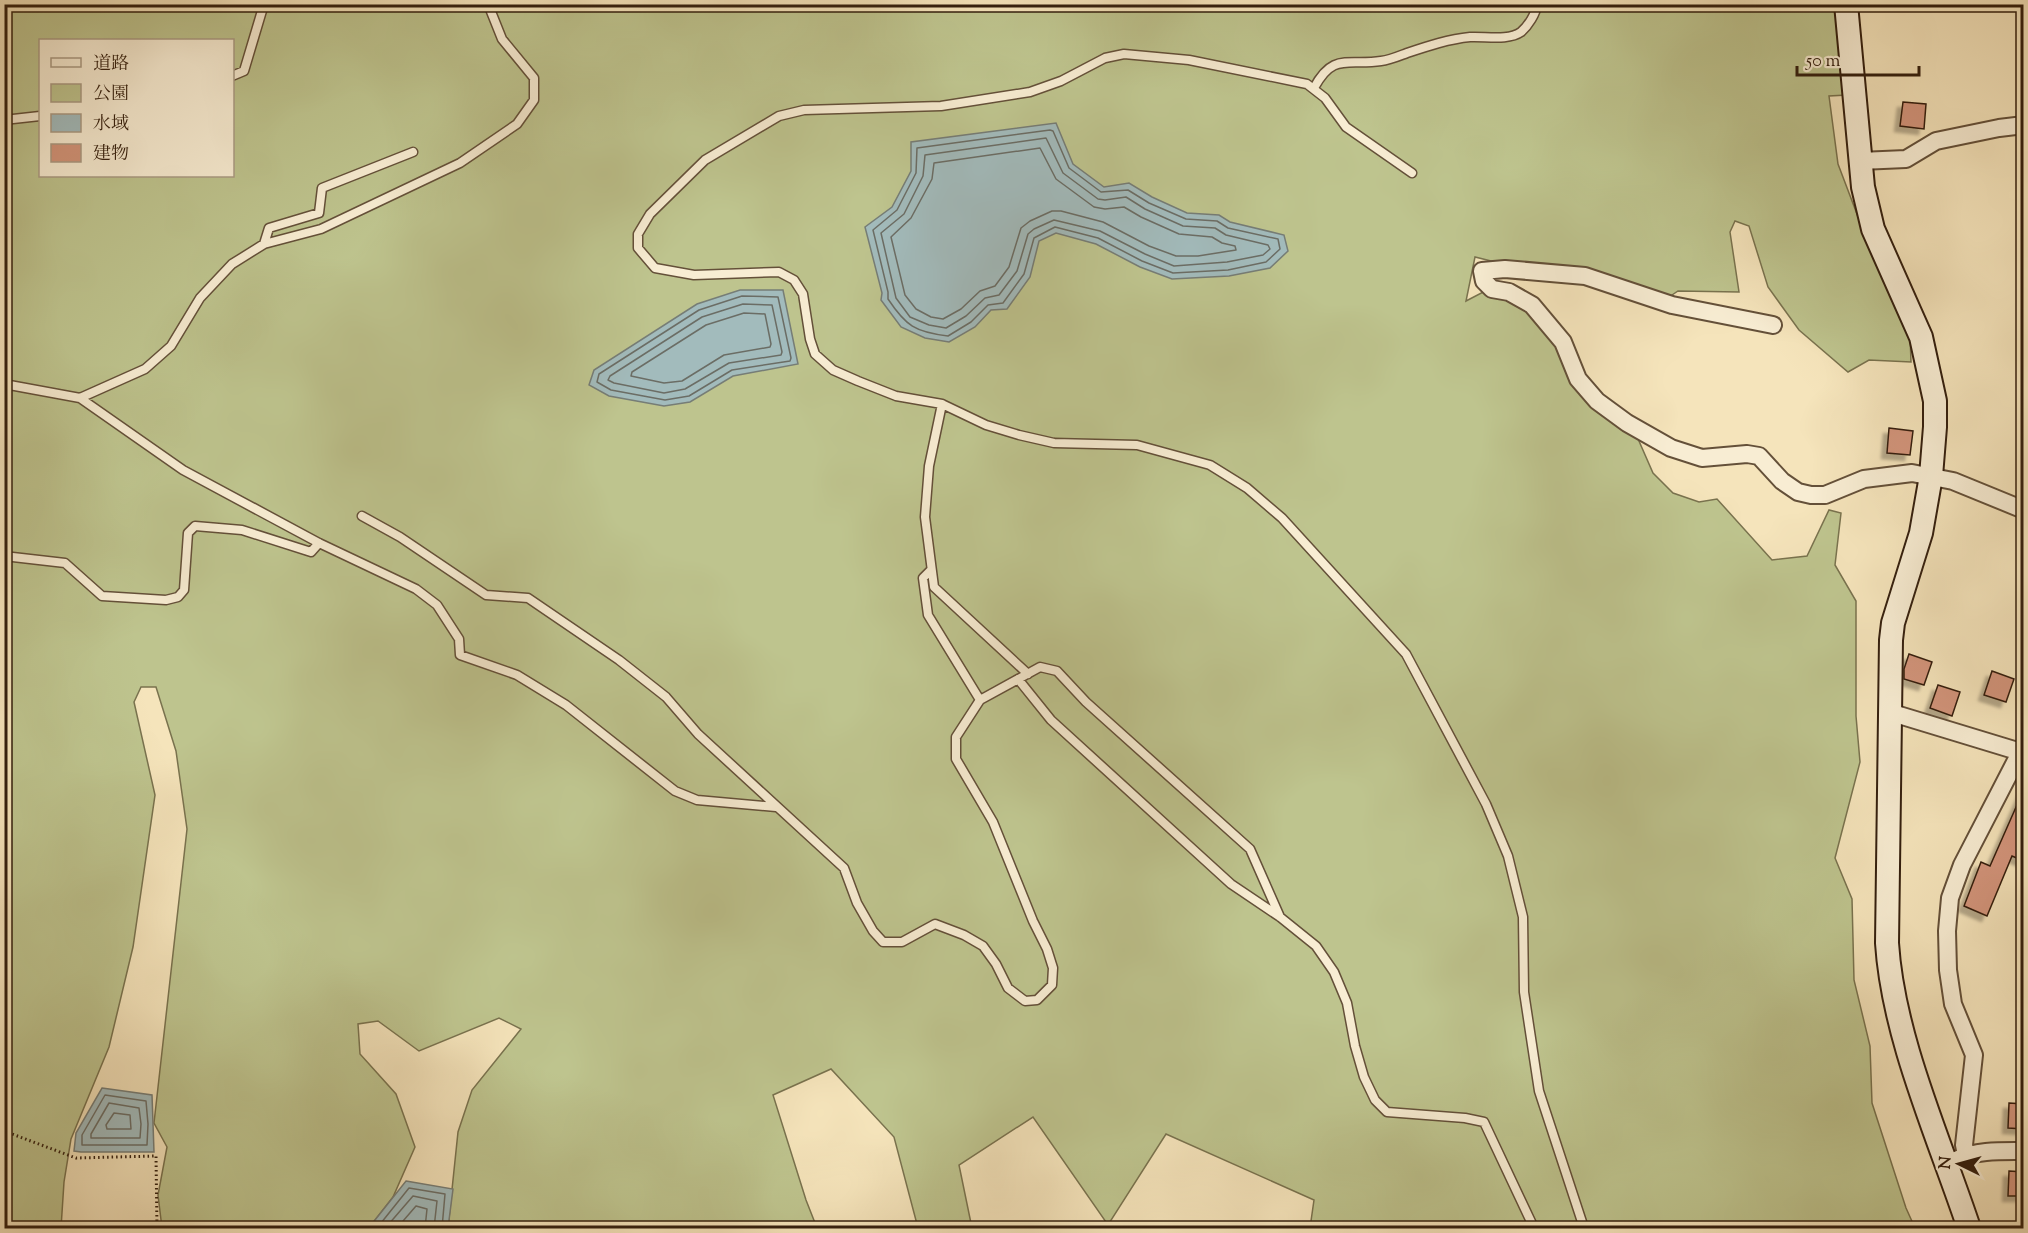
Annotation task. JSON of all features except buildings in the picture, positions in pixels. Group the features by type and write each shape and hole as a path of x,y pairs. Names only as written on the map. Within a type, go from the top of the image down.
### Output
{"street":[{"path":"1846,4 1863,187 1873,229 1921,337 1935,401 1930,476 1921,533 1893,623 1891,640 1887,943 1889,974 1897,1012 1923,1096 1956,1160 1969,1228"},
{"path":"1860,161 1906,159 1936,141 2024,125"},
{"path":"1773,325 1672,305 1585,276 1505,269 1482,271 1484,281 1492,289 1509,292 1532,305 1563,342 1578,379 1597,401 1627,423 1671,448 1702,458 1747,454 1759,456 1782,481 1798,492 1811,495 1825,495 1864,479 1912,473 1953,481 2024,510"},
{"path":"1889,715 1899,715 2022,750 1962,865 1950,898 1948,961 1953,1004 1974,1055 1964,1144 1956,1160"},
{"path":"1956,1160 1983,1152 2024,1151"}],"lane":[{"path":"234,75 243,71 264,4"},
{"path":"80,398 145,369 171,346 200,298 232,264 264,244 321,229 459,163 517,124 534,100 534,78 502,39 488,4"},
{"path":"1314,88 1318,80 1333,65 1381,62 1440,42 1519,33 1528,24 1537,9 1537,4"},
{"path":"1412,172 1346,127 1325,98 1306,84 1189,60 1124,54 1105,58 1060,81 1030,92 941,106 804,110 779,116 705,160 650,214 638,234 638,248 655,268 693,275 779,272 794,280 803,294 810,339 815,354 833,370 896,396 942,404 987,425 1042,440 1054,443 1137,445 1210,465 1247,488 1281,518 1406,654 1486,804 1508,856 1523,917 1524,992 1539,1091 1584,1228"},
{"path":"4,120 39,116"},
{"path":"264,244 269,228 319,213 322,188 413,152"},
{"path":"4,384 80,398 183,470 320,543 416,589 437,605 459,639 460,655 517,675 566,705 675,791 698,800 776,807"},
{"path":"942,404 929,466 925,517 934,587 1028,674"},
{"path":"362,516 400,537 486,595 528,598 619,660 666,697 698,734 844,868 857,903 873,931 883,942 902,942 935,924 964,935 983,946 996,964 1008,988 1024,1001 1037,1000 1052,985 1053,969 1047,949 1033,921 993,822 956,759 956,737 980,700 1040,667 1057,671 1086,702 1250,849 1280,917"},
{"path":"4,556 65,563 102,596 166,600 178,597 184,590 188,533 195,526 242,530 311,552 320,543"},
{"path":"932,570 923,578 928,615 980,700"},
{"path":"1018,679 1051,720 1231,884 1280,917 1316,946 1334,972 1347,1003 1355,1046 1364,1077 1375,1100 1387,1112 1466,1118 1484,1122 1534,1228"}],"path":[{"path":"4,1131 76,1158 156,1156 157,1228"}],"green space":[{"path":"4,5 1838,5 1847,95 1829,96 1838,164 1860,222 1910,335 1911,362 1869,360 1848,372 1799,330 1768,287 1749,226 1735,221 1730,232 1739,292 1678,291 1669,297 1588,269 1491,261 1475,257 1466,301 1487,290 1530,305 1577,380 1635,432 1653,473 1673,493 1699,502 1717,499 1772,560 1807,556 1829,510 1841,513 1835,565 1856,601 1856,716 1860,762 1835,858 1852,899 1854,980 1870,1046 1872,1103 1906,1208 1915,1228 1310,1228 1314,1200 1166,1134 1108,1225 1033,1117 959,1165 972,1228 918,1228 894,1137 831,1069 773,1095 817,1228 448,1228 458,1132 472,1090 521,1029 499,1018 419,1051 378,1021 358,1024 360,1054 396,1094 415,1147 393,1197 369,1228 162,1228 158,1195 167,1147 154,1123 187,829 176,751 156,687 141,687 134,702 155,795 133,947 109,1047 71,1139 64,1182 61,1228 5,1228"}],"water":[{"path":"1056,123 1073,164 1104,187 1129,183 1152,197 1187,213 1219,215 1230,222 1284,235 1288,251 1270,268 1229,276 1172,279 1140,267 1096,244 1056,233 1039,241 1030,277 1007,309 991,310 975,327 949,342 925,338 901,327 881,300 882,293 865,227 892,207 911,171 911,142"},
{"path":"740,290 783,290 798,364 733,376 690,402 664,406 609,396 589,385 594,370 697,304"},
{"path":"102,1088 152,1095 154,1152 74,1151 76,1133"},
{"path":"406,1181 453,1189 448,1228 380,1228 371,1225"}]}
